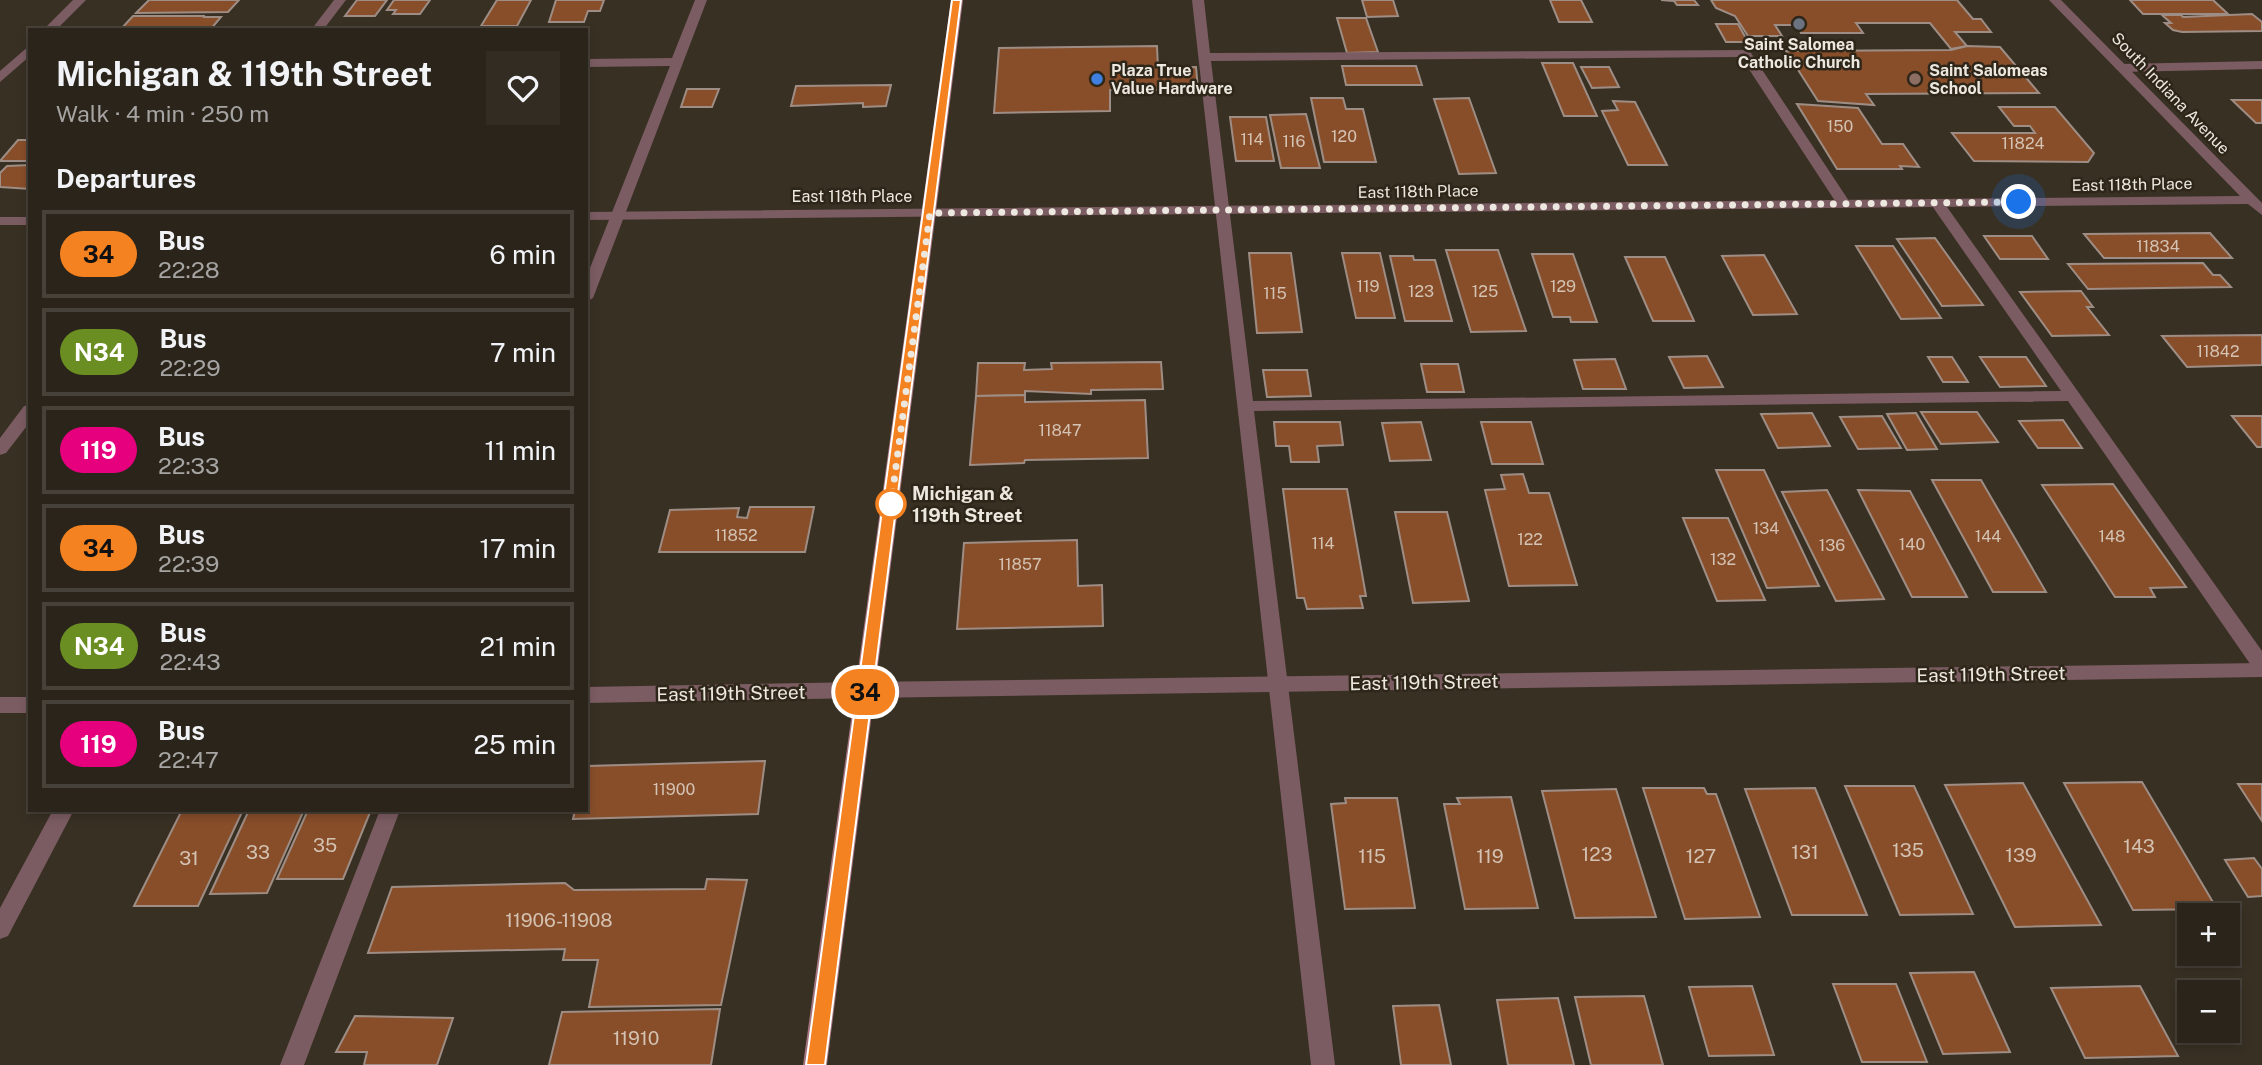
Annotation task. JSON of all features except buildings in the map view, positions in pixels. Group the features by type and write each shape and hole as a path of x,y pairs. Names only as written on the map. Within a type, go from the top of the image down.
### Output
{"main road":[{"path":"816,1065 957,0"}],"street":[{"path":"51,28 80,0"},
{"path":"319,28 340,0"},
{"path":"588,293 701,0"},
{"path":"1198,0 1324,1065"},
{"name":"South Indiana Avenue","path":"2055,0 2262,211"},
{"path":"0,78 28,51"},
{"path":"1205,57 1745,52 1844,204"},
{"path":"588,63 677,62"},
{"path":"2121,68 2262,65"},
{"name":"East 118th Place","path":"588,216 2251,200"},
{"path":"1937,203 2262,668"},
{"path":"0,221 28,221"},
{"path":"1246,406 2072,396"},
{"path":"0,449 27,416"},
{"name":"East 119th Street","path":"588,695 2262,668"},
{"path":"0,705 28,705"},
{"path":"0,929 63,812"},
{"path":"292,1065 389,812"}],"bus line":[{"name":"34","path":"816,1065 957,0"}],"place":[{"name":"Saint Salomea Catholic Church","path":"1799,24"},
{"name":"Plaza True Value Hardware","path":"1097,79"},
{"name":"Saint Salomeas School","path":"1915,79"},
{"name":"Michigan & 119th Street","path":"891,504"}],"route":[{"path":"891,504 930,213 2019,202"}]}
